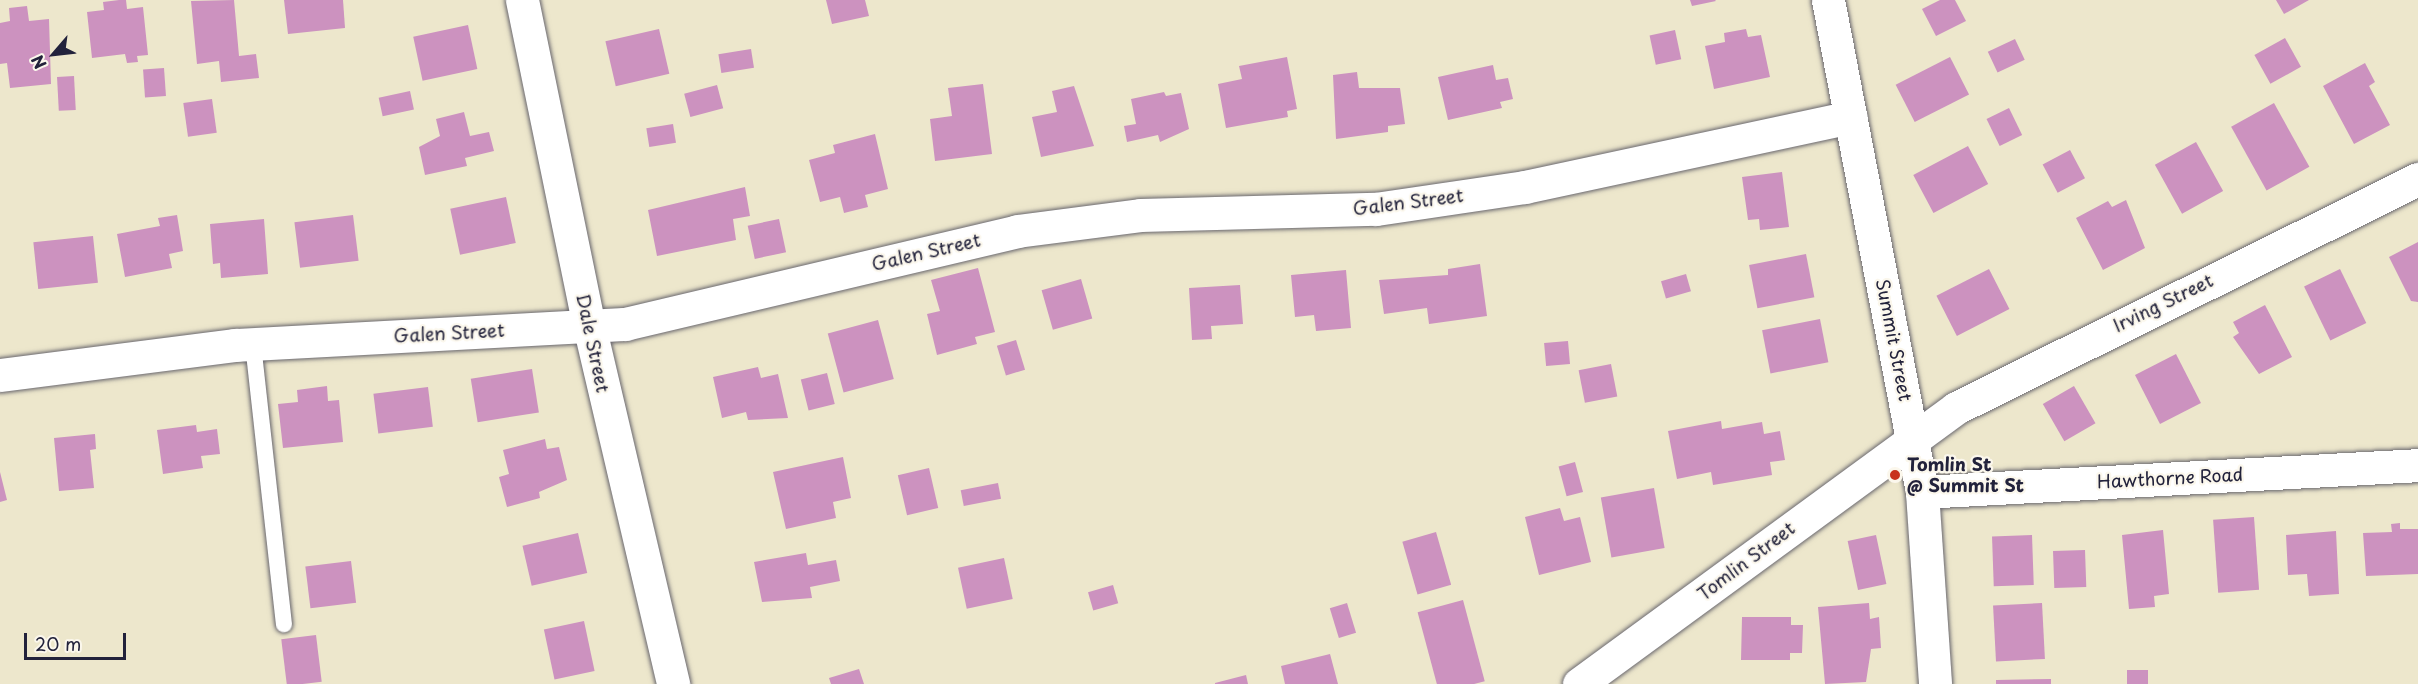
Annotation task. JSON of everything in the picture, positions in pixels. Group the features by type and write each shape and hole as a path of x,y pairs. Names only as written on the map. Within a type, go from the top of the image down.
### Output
{"street":[{"name":"Dale Street","path":"522,0 589,325 673,684"},
{"name":"Summit Street","path":"1828,0 1922,492 1935,684"},
{"name":"Galen Street","path":"0,375 253,344 589,325 661,318 1017,231 1140,215 1376,209 1525,187 1851,117"},
{"name":"Irving Street","path":"1913,437 2007,380 2418,179"},
{"name":"Tomlin Street","path":"1580,684 1913,437"},
{"name":"Hawthorne Road","path":"1922,492 2418,465"}],"lane":[{"path":"253,344 284,624"}],"building":[{"path":"126,0 127,9 143,7 148,55 137,56 138,62 127,63 125,54 92,58 87,12 104,10 103,2"},
{"path":"234,0 239,56 256,54 259,78 221,82 219,61 197,64 191,1"},
{"path":"284,0 343,0 345,28 288,34"},
{"path":"826,0 865,0 869,16 832,24"},
{"path":"1690,0 1715,0 1716,1 1692,6"},
{"path":"1940,0 1955,0 1966,21 1936,36 1922,9"},
{"path":"2276,0 2309,0 2284,14"},
{"path":"27,6 29,21 49,19 51,84 10,88 7,63 0,64 0,23 10,21 9,8"},
{"path":"468,25 477,69 423,81 413,37"},
{"path":"659,29 669,74 616,86 605,41"},
{"path":"1746,29 1748,37 1761,35 1770,77 1714,89 1705,46 1725,42 1724,33"},
{"path":"1675,30 1681,59 1656,65 1650,35"},
{"path":"2285,38 2301,67 2270,84 2254,55"},
{"path":"2015,39 2025,60 1998,73 1988,52"},
{"path":"751,49 754,68 721,73 718,54"},
{"path":"1287,57 1297,109 1287,111 1288,117 1226,128 1218,84 1242,79 1239,66"},
{"path":"1950,57 1969,94 1915,122 1896,85"},
{"path":"2365,63 2375,82 2369,86 2390,125 2354,144 2323,86"},
{"path":"1493,65 1496,80 1508,78 1513,99 1500,102 1502,108 1448,120 1438,77"},
{"path":"164,68 166,96 145,97 143,69"},
{"path":"1357,72 1359,88 1400,88 1405,124 1388,126 1388,132 1336,139 1333,75"},
{"path":"74,76 76,110 59,111 57,77"},
{"path":"983,84 992,154 935,161 930,119 952,116 948,88"},
{"path":"717,85 723,108 690,117 684,94"},
{"path":"1074,86 1094,146 1041,157 1032,117 1057,112 1052,91"},
{"path":"410,91 414,110 383,116 379,98"},
{"path":"1164,92 1166,96 1181,93 1189,129 1160,142 1158,135 1127,142 1124,126 1136,124 1131,99"},
{"path":"212,99 217,133 188,137 183,103"},
{"path":"2274,103 2309,167 2267,191 2231,127"},
{"path":"2009,108 2022,135 2000,146 1987,119"},
{"path":"464,112 470,136 489,132 494,151 465,158 467,166 425,175 419,147 440,136 436,119"},
{"path":"673,124 676,143 649,147 646,128"},
{"path":"875,134 888,189 865,195 868,207 844,213 840,197 820,202 809,160 835,153 833,145"},
{"path":"2196,142 2223,191 2182,214 2155,165"},
{"path":"1968,146 1988,184 1933,213 1913,175"},
{"path":"2070,150 2085,178 2058,193 2043,165"},
{"path":"1782,172 1789,227 1760,230 1759,219 1748,220 1742,177"},
{"path":"745,187 750,216 733,219 736,240 657,256 648,210"},
{"path":"506,197 516,243 460,255 450,209"},
{"path":"2126,200 2145,248 2103,270 2076,218 2108,201 2112,207"},
{"path":"177,215 183,251 169,254 172,268 125,277 117,234 160,226 158,218"},
{"path":"353,215 359,261 300,268 294,222"},
{"path":"264,219 268,274 221,278 220,263 213,264 210,224"},
{"path":"779,219 786,252 755,259 748,226"},
{"path":"93,236 98,283 38,289 33,242"},
{"path":"2418,242 2418,302 2411,301 2389,257"},
{"path":"1806,254 1814,297 1757,308 1749,265"},
{"path":"1480,264 1487,316 1429,324 1427,308 1384,314 1379,280 1448,275 1448,269"},
{"path":"978,268 995,332 975,337 977,344 937,355 927,314 940,311 931,280"},
{"path":"1989,269 2009,309 1957,336 1936,296"},
{"path":"2340,269 2366,323 2330,340 2304,287"},
{"path":"1346,270 1351,328 1316,331 1314,315 1295,317 1291,275"},
{"path":"1686,274 1691,291 1666,298 1661,281"},
{"path":"1081,279 1092,318 1053,330 1042,290"},
{"path":"1240,285 1243,324 1211,326 1212,339 1192,340 1189,288"},
{"path":"2265,305 2292,357 2259,374 2233,337 2239,333 2233,322"},
{"path":"1820,319 1828,362 1770,373 1762,330"},
{"path":"878,320 894,379 844,392 828,333"},
{"path":"1016,340 1025,370 1006,375 997,346"},
{"path":"1568,341 1570,364 1546,366 1544,343"},
{"path":"2176,354 2201,403 2160,424 2135,375"},
{"path":"1611,364 1617,396 1585,403 1579,370"},
{"path":"758,367 761,378 778,374 788,418 748,420 746,412 722,418 713,377"},
{"path":"532,369 539,412 478,422 471,379"},
{"path":"827,373 835,404 809,411 801,380"},
{"path":"327,386 328,401 339,400 343,442 283,448 278,404 298,402 297,390"},
{"path":"2074,386 2096,423 2064,441 2043,404"},
{"path":"428,387 433,427 378,433 373,394"},
{"path":"1721,421 1722,429 1762,422 1764,434 1780,431 1785,460 1770,462 1772,475 1713,485 1711,472 1677,479 1668,431"},
{"path":"196,425 197,432 217,429 220,454 201,456 203,468 163,474 157,430"},
{"path":"95,434 96,449 90,450 94,488 59,491 54,438"},
{"path":"545,439 547,449 559,447 567,480 539,492 540,498 507,507 499,477 509,474 503,450"},
{"path":"843,457 851,498 833,502 836,518 786,529 773,472"},
{"path":"1575,462 1583,492 1567,496 1559,466"},
{"path":"929,468 938,508 907,515 898,475"},
{"path":"0,472 7,500 0,502"},
{"path":"998,483 1001,499 964,506 961,490"},
{"path":"1654,488 1665,548 1611,557 1601,497"},
{"path":"1560,508 1564,521 1580,517 1591,562 1539,575 1525,517"},
{"path":"2254,517 2259,590 2218,593 2213,520"},
{"path":"2400,523 2400,529 2418,529 2418,574 2366,576 2363,533 2392,532 2391,524"},
{"path":"2163,530 2169,594 2154,596 2155,607 2129,609 2122,535"},
{"path":"2336,531 2339,594 2309,596 2307,574 2288,575 2286,535"},
{"path":"1436,532 1451,585 1418,595 1402,542"},
{"path":"578,533 587,573 532,586 522,546"},
{"path":"1876,535 1886,584 1858,590 1848,541"},
{"path":"2032,535 2034,585 1994,586 1992,536"},
{"path":"2085,550 2086,587 2054,588 2053,551"},
{"path":"806,553 808,565 836,560 840,581 810,587 812,598 762,602 754,562"},
{"path":"1004,558 1013,599 967,609 958,568"},
{"path":"351,561 356,603 310,608 305,567"},
{"path":"1113,585 1118,603 1093,610 1088,592"},
{"path":"1463,600 1485,681 1474,684 1437,684 1418,612"},
{"path":"1347,603 1356,633 1339,638 1330,608"},
{"path":"1869,603 1870,619 1879,617 1881,648 1871,649 1866,682 1825,684 1818,607"},
{"path":"2042,603 2045,659 1996,661 1993,606"},
{"path":"1742,617 1791,617 1791,625 1803,625 1802,653 1790,653 1790,660 1741,660"},
{"path":"584,621 595,671 554,679 544,630"},
{"path":"316,635 322,682 287,684 281,639"},
{"path":"1330,654 1338,684 1285,684 1281,666"},
{"path":"859,669 864,684 831,684 829,678"},
{"path":"2127,670 2148,670 2148,684 2127,684"},
{"path":"1246,675 1248,684 1215,684 1215,683"},
{"path":"2051,679 2051,684 1996,684 1996,680"}],"place":[{"name":"Tomlin St @ Summit St","path":"1895,475"}]}
